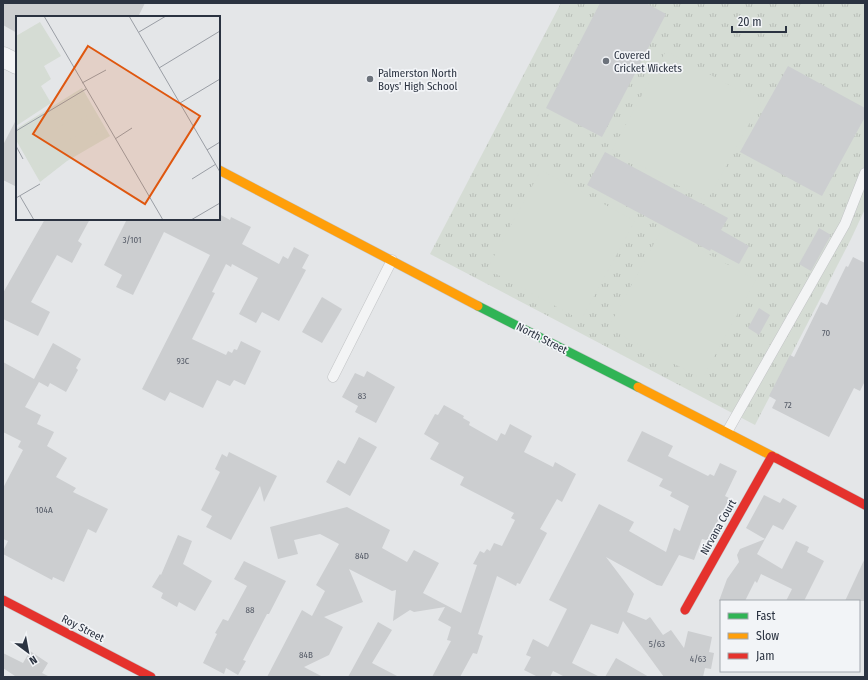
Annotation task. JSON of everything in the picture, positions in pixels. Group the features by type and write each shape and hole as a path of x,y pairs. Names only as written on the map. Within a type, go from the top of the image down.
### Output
{"street":[{"path":"3,57 16,64"},
{"name":"North Street","path":"220,171 500,317 727,432 865,505"},
{"name":"Nirvana Court","path":"685,610 772,456"},
{"name":"Roy Street","path":"3,600 151,677"}],"lane":[{"path":"727,432 845,224 865,173"},
{"path":"333,377 392,260"}],"green space":[{"path":"561,3 865,3 865,209 755,425 430,254"},
{"path":"666,51 761,102 707,201 612,150"},
{"path":"541,170 635,221 581,320 487,269"},
{"path":"662,229 756,280 702,379 608,328"}],"building":[{"path":"3,3 145,3 138,16 16,16 16,32 3,25"},
{"name":"Covered Cricket Wickets","path":"600,3 646,3 666,14 602,137 546,108"},
{"path":"788,66 865,108 865,117 822,196 740,152"},
{"path":"16,120 16,186 3,180 3,145"},
{"path":"605,152 728,218 721,230 749,246 739,264 711,249 710,251 587,185"},
{"path":"220,215 230,220 231,217 251,227 242,244 279,264 283,256 288,259 294,247 309,255 302,268 306,270 279,321 262,312 256,323 239,314 258,278 232,264 231,267 226,264 212,292 215,293 192,339 226,355 228,351 232,353 234,349 237,350 241,341 261,351 245,385 234,380 230,386 217,380 203,408 170,392 165,401 142,389 210,255 164,232 133,295 116,287 122,275 104,265 126,220 220,220"},
{"path":"44,220 89,220 78,241 82,244 72,263 57,255 31,302 50,312 38,336 3,319 3,293"},
{"path":"819,228 831,235 811,271 799,264"},
{"path":"853,257 865,263 865,381 860,391 854,388 829,437 772,408 776,400 769,396 790,355 794,357 821,302 827,305 846,266 848,267"},
{"path":"322,297 342,309 322,343 302,332"},
{"path":"759,308 770,315 759,335 748,328"},
{"path":"53,343 81,359 76,368 78,370 66,392 50,383 48,387 39,382 25,407 41,415 37,424 54,432 47,446 67,458 56,477 76,488 73,492 108,509 96,533 88,529 64,582 53,577 52,580 3,554 8,541 3,539 3,488 23,450 18,447 21,441 3,432 3,362 34,379"},
{"path":"367,371 395,387 376,423 355,412 358,406 342,397 355,373 364,377"},
{"path":"444,405 464,416 463,418 470,422 469,425 497,441 501,433 505,435 510,424 532,436 524,452 553,467 555,462 576,474 562,502 557,499 540,529 547,533 520,584 517,583 516,586 497,576 478,634 483,636 477,654 473,653 460,677 432,677 451,641 447,640 451,627 438,620 445,607 414,612 410,610 393,621 396,590 392,591 349,569 363,602 324,617 343,627 329,655 304,667 323,677 267,677 302,610 312,616 325,591 316,585 339,544 320,534 294,540 298,554 278,559 270,527 347,507 390,530 382,548 407,562 414,550 439,563 423,593 461,613 477,565 473,564 480,551 484,553 487,549 490,551 494,543 502,546 515,520 511,518 514,513 460,485 464,477 430,459 439,443 424,434 435,414 438,415"},
{"path":"642,431 673,446 668,456 708,476 710,474 714,476 720,463 737,471 725,496 733,500 726,512 722,510 710,541 702,539 694,560 679,555 662,586 657,585 606,557 634,594 627,612 646,620 650,617 663,635 671,630 684,648 688,631 712,637 709,652 714,653 711,669 705,668 703,677 664,677 623,621 618,634 591,624 572,663 600,677 565,677 553,671 550,677 538,677 524,670 531,657 526,655 533,639 548,647 567,609 549,600 599,504 634,522 629,531 666,552 674,528 680,531 689,506 670,496 672,492 659,486 663,479 627,461"},
{"path":"359,437 377,447 350,496 326,482 338,460 345,464"},
{"path":"229,452 277,476 264,502 260,486 231,540 206,527 212,516 201,510 220,472 215,469 222,454 227,457"},
{"path":"764,495 780,503 783,498 797,506 783,530 773,525 765,539 746,528"},
{"path":"178,535 192,541 183,564 212,581 195,611 179,602 177,607 161,598 163,593 152,587 160,574 161,575"},
{"path":"765,539 757,554 782,569 796,541 809,547 807,552 824,561 804,600 786,600 792,589 761,574 757,583 755,581 746,600 719,601 727,579 739,562 737,555 740,549"},
{"path":"865,558 865,601 845,600"},
{"path":"244,561 286,581 243,660 246,661 238,675 226,668 224,674 203,663 217,634 215,633 223,619 228,621 247,586 234,579"},
{"path":"378,622 392,630 372,663 399,677 348,677"},
{"path":"30,651 48,663 42,673 50,677 14,677 15,676 3,668 3,653 23,663"},
{"path":"616,658 649,677 605,677"}],"traffic: fast":[{"path":"478,306 638,387"}],"traffic: slow":[{"path":"220,171 478,306"},
{"path":"638,387 776,458"}],"traffic: jam":[{"path":"685,610 772,456"},
{"path":"776,458 865,505"},
{"path":"3,600 151,677"}],"place":[{"name":"Covered Cricket Wickets","path":"606,61"},
{"name":"Palmerston North Boys' High School","path":"370,79"}]}
